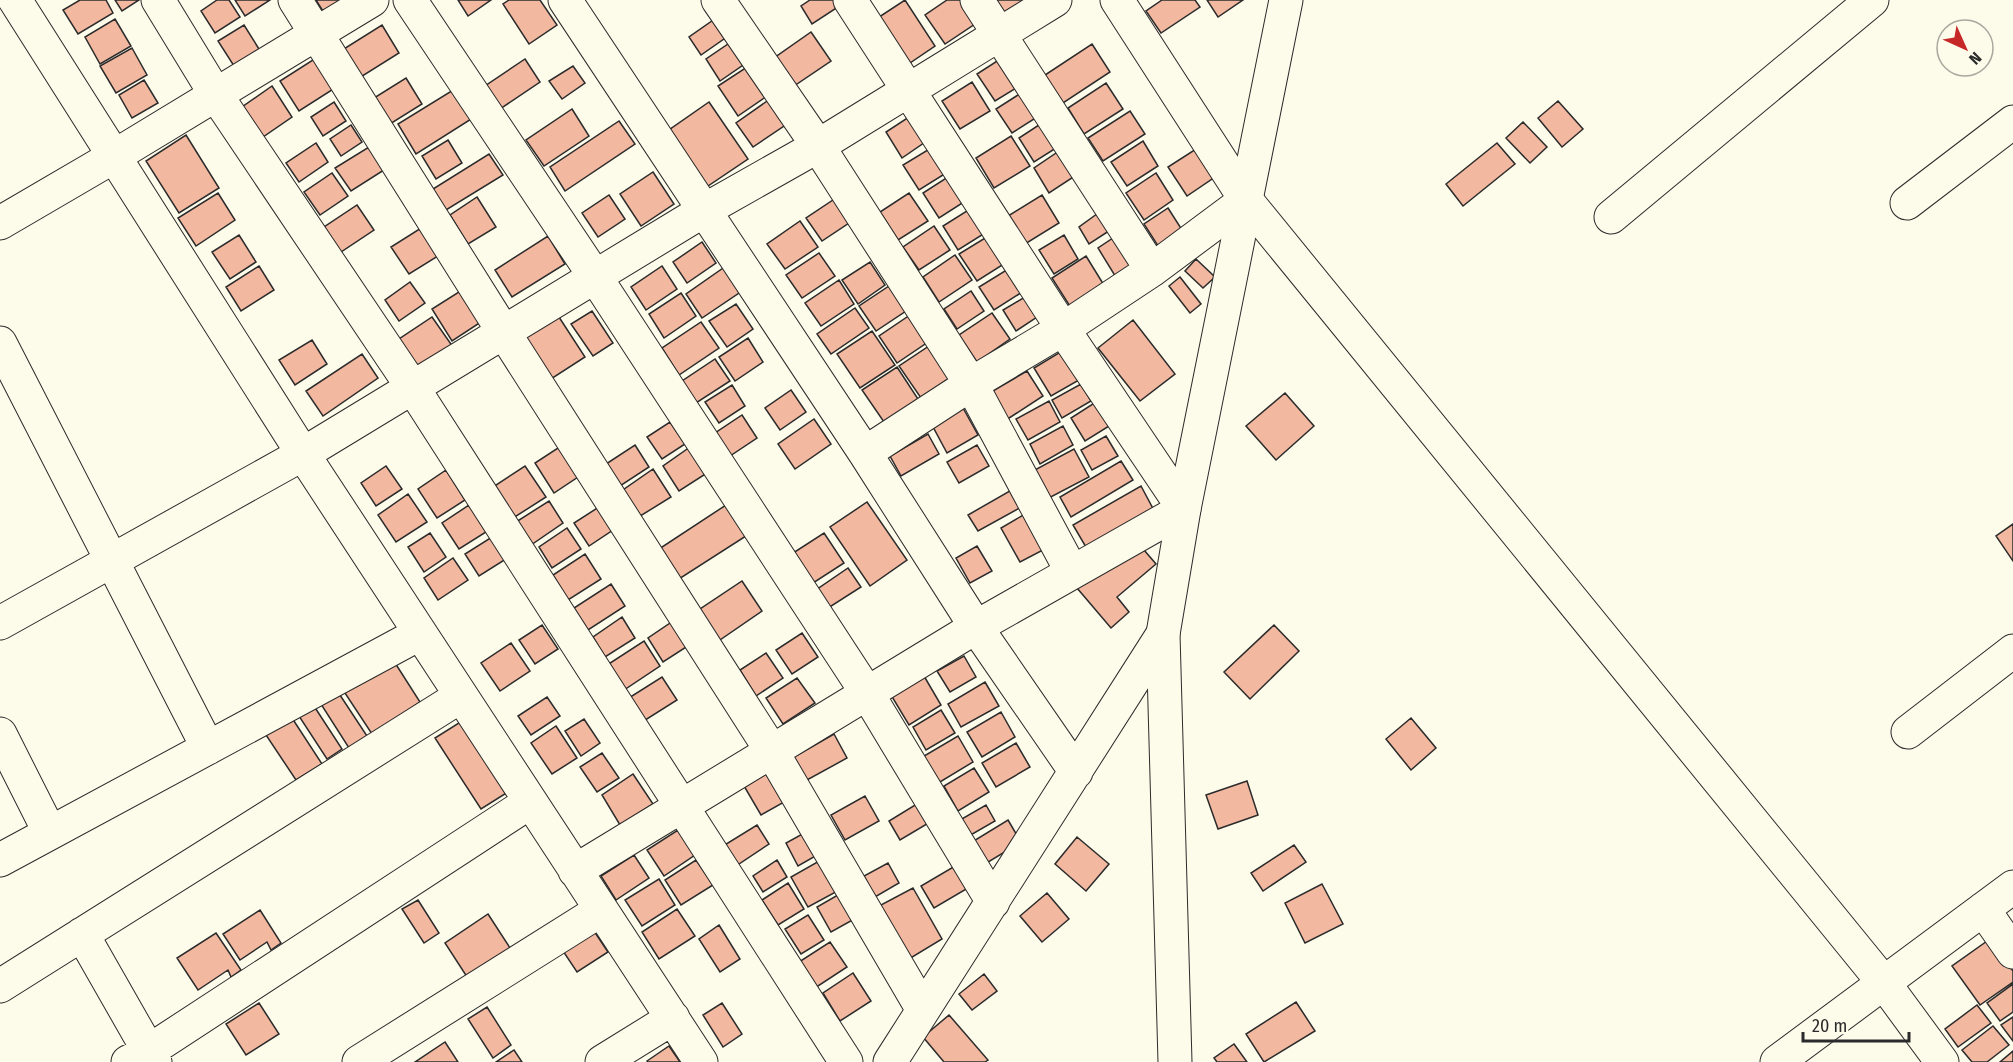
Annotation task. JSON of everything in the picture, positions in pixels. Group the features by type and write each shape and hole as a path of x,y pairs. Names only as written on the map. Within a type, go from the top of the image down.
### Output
{"street":[{"path":"15,0 419,634 701,1062"},
{"path":"158,0 216,95 413,388 846,1062"},
{"path":"296,0 503,331 771,750 923,1010"},
{"path":"0,223 372,0"},
{"path":"410,0 596,278 867,693 993,902"},
{"path":"565,0 865,453 976,627 1076,772"},
{"path":"718,0 818,146 971,384 1071,572"},
{"path":"850,0 1063,329 1184,509"},
{"path":"977,0 1152,270"},
{"path":"0,623 303,454 703,211 818,146 1055,0"},
{"path":"1117,0 1246,200 1884,982 1942,1062"},
{"path":"1175,1062 1163,634 1184,509 1286,0"},
{"path":"1611,217 1872,0"},
{"path":"1907,203 2013,122"},
{"path":"865,453 971,384 1063,329 1152,270 1246,200"},
{"path":"0,343 208,748"},
{"path":"575,871 680,805 976,627 1184,509"},
{"path":"0,860 419,634"},
{"path":"890,1062 1163,634"},
{"path":"1908,732 2013,651"},
{"path":"0,986 461,696"},
{"path":"0,734 50,833"},
{"path":"82,934 144,1058 531,802"},
{"path":"1787,1059 1884,982 2013,887"},
{"path":"1983,909 2013,952"},
{"path":"359,1062 601,910"},
{"path":"602,1062 673,1018"}],"building":[{"path":"80,0 106,0 113,13 78,34 63,10"},
{"path":"115,0 139,0 122,11"},
{"path":"217,0 229,0 240,17 215,33 201,11"},
{"path":"235,0 270,0 245,16"},
{"path":"316,0 351,0 326,16"},
{"path":"458,0 491,0 468,16"},
{"path":"509,0 540,0 557,25 529,44 503,4"},
{"path":"810,0 838,0 841,5 812,24 801,6"},
{"path":"905,0 935,46 904,67 873,21"},
{"path":"947,0 972,0 984,18 945,44 925,15"},
{"path":"984,0 1032,0 999,22"},
{"path":"1162,0 1195,0 1200,7 1161,33 1146,11"},
{"path":"1207,0 1243,0 1218,17"},
{"path":"719,16 731,34 701,55 689,37"},
{"path":"115,19 131,46 100,64 85,37"},
{"path":"244,25 259,49 234,66 218,41"},
{"path":"382,25 399,53 356,80 339,52"},
{"path":"811,32 831,61 794,86 774,58"},
{"path":"731,42 746,63 720,81 706,59"},
{"path":"1092,44 1110,72 1063,103 1045,75"},
{"path":"132,48 147,75 116,93 100,66"},
{"path":"1008,54 1026,82 995,101 977,74"},
{"path":"316,58 335,88 299,111 280,81"},
{"path":"525,59 540,82 497,111 482,88"},
{"path":"573,66 585,83 562,99 549,81"},
{"path":"747,67 767,96 738,116 718,86"},
{"path":"406,78 422,104 390,124 374,98"},
{"path":"144,80 158,103 132,118 119,95"},
{"path":"972,82 990,111 960,129 942,101"},
{"path":"1106,83 1123,109 1084,134 1068,108"},
{"path":"272,86 292,117 263,137 242,107"},
{"path":"458,87 476,116 416,154 398,124"},
{"path":"1029,88 1045,112 1012,133 996,109"},
{"path":"770,99 787,124 753,147 736,123"},
{"path":"1558,101 1583,129 1562,147 1538,118"},
{"path":"334,102 346,121 323,136 311,117"},
{"path":"709,102 748,159 705,188 666,132"},
{"path":"572,109 589,136 544,166 526,140"},
{"path":"1130,111 1145,134 1103,161 1088,138"},
{"path":"915,113 931,138 902,158 886,132"},
{"path":"1048,119 1064,143 1034,162 1019,138"},
{"path":"619,121 635,144 565,191 550,167"},
{"path":"1523,122 1547,147 1530,163 1506,138"},
{"path":"351,125 362,142 341,156 330,139"},
{"path":"186,135 219,188 179,213 146,161"},
{"path":"1011,136 1030,166 994,188 976,158"},
{"path":"448,140 462,163 436,179 422,156"},
{"path":"1143,141 1158,166 1127,186 1111,162"},
{"path":"316,143 328,162 299,182 286,163"},
{"path":"1497,143 1515,164 1463,206 1446,184"},
{"path":"936,145 951,170 919,190 903,165"},
{"path":"369,147 384,170 351,191 335,168"},
{"path":"1065,147 1081,172 1049,193 1034,168"},
{"path":"1196,149 1215,177 1187,196 1168,167"},
{"path":"489,154 503,175 446,210 433,189"},
{"path":"653,172 674,204 641,226 620,194"},
{"path":"332,173 348,196 320,215 304,192"},
{"path":"1156,173 1173,200 1144,220 1126,193"},
{"path":"951,175 967,200 939,218 923,193"},
{"path":"218,193 235,220 196,246 178,218"},
{"path":"909,193 928,221 898,240 880,212"},
{"path":"609,195 625,219 598,237 582,213"},
{"path":"1042,195 1059,223 1025,244 1008,216"},
{"path":"477,197 496,227 468,244 450,215"},
{"path":"836,198 852,221 822,241 806,218"},
{"path":"357,205 374,230 338,254 321,229"},
{"path":"1168,208 1184,233 1160,249 1144,224"},
{"path":"970,209 985,233 958,250 943,226"},
{"path":"1101,211 1112,229 1089,244 1079,227"},
{"path":"800,221 818,247 785,269 767,244"},
{"path":"429,223 446,251 409,274 391,247"},
{"path":"934,226 950,250 919,270 903,247"},
{"path":"1119,234 1139,265 1117,279 1098,248"},
{"path":"239,235 256,262 230,279 212,252"},
{"path":"990,235 1007,262 977,281 959,254"},
{"path":"1064,235 1078,259 1054,274 1039,250"},
{"path":"548,236 565,264 512,297 495,270"},
{"path":"702,242 716,263 687,283 673,262"},
{"path":"819,253 835,276 802,298 786,275"},
{"path":"955,255 972,280 939,302 923,277"},
{"path":"1086,256 1107,290 1073,311 1052,278"},
{"path":"1196,259 1215,277 1203,288 1185,271"},
{"path":"870,262 885,285 858,304 842,280"},
{"path":"259,266 274,290 241,311 226,287"},
{"path":"662,266 677,289 646,310 631,287"},
{"path":"726,266 742,291 702,318 686,294"},
{"path":"1013,266 1027,289 994,310 979,287"},
{"path":"1180,277 1201,304 1190,313 1169,286"},
{"path":"839,280 854,304 821,326 805,303"},
{"path":"410,282 425,303 399,321 385,300"},
{"path":"889,286 906,311 876,331 859,306"},
{"path":"462,290 481,322 452,341 432,309"},
{"path":"971,291 984,311 957,329 944,309"},
{"path":"681,293 696,316 664,338 649,314"},
{"path":"1030,294 1043,313 1016,331 1003,310"},
{"path":"736,304 753,329 727,347 709,321"},
{"path":"855,308 869,328 831,354 817,334"},
{"path":"592,311 613,343 593,356 571,324"},
{"path":"992,313 1010,339 977,362 959,335"},
{"path":"557,314 585,357 551,379 523,336"},
{"path":"910,315 928,342 897,363 879,336"},
{"path":"432,317 453,347 420,369 399,339"},
{"path":"1133,320 1175,374 1140,401 1098,348"},
{"path":"701,322 719,348 679,375 662,348"},
{"path":"872,331 895,365 860,388 837,354"},
{"path":"748,338 763,362 735,381 719,357"},
{"path":"312,340 327,364 295,385 279,360"},
{"path":"938,340 959,371 921,398 899,366"},
{"path":"1062,351 1079,380 1051,396 1034,368"},
{"path":"362,354 378,378 323,416 306,391"},
{"path":"715,359 730,381 696,403 682,381"},
{"path":"897,367 918,399 884,422 862,390"},
{"path":"1027,371 1043,396 1003,422 986,395"},
{"path":"1081,384 1091,401 1062,418 1052,400"},
{"path":"732,385 745,406 719,423 705,402"},
{"path":"791,390 806,412 780,430 765,408"},
{"path":"1285,393 1314,426 1276,460 1246,426"},
{"path":"1099,400 1114,423 1085,441 1071,418"},
{"path":"1049,401 1060,422 1028,440 1016,419"},
{"path":"963,408 978,435 947,453 932,425"},
{"path":"742,415 757,438 730,456 715,433"},
{"path":"814,419 831,444 795,469 778,444"},
{"path":"670,422 685,444 662,459 647,437"},
{"path":"1063,426 1073,445 1040,464 1030,444"},
{"path":"928,434 939,454 901,476 890,456"},
{"path":"1106,436 1118,456 1092,470 1081,450"},
{"path":"635,445 649,467 620,486 606,464"},
{"path":"977,445 989,466 959,483 947,462"},
{"path":"561,446 581,475 554,493 535,463"},
{"path":"690,447 707,473 679,491 663,466"},
{"path":"1074,449 1089,477 1045,500 1031,472"},
{"path":"1121,461 1133,480 1071,517 1060,497"},
{"path":"386,466 402,489 376,506 361,483"},
{"path":"525,466 546,497 510,520 490,489"},
{"path":"653,469 671,497 637,518 620,492"},
{"path":"446,470 465,500 437,518 418,489"},
{"path":"1141,486 1157,516 1090,554 1073,525"},
{"path":"1015,488 1025,505 978,531 968,515"},
{"path":"408,494 427,522 396,542 378,515"},
{"path":"549,501 563,523 531,545 516,522"},
{"path":"867,502 907,560 870,586 830,527"},
{"path":"469,505 486,532 459,549 442,523"},
{"path":"602,505 616,528 589,546 574,523"},
{"path":"726,505 746,536 679,579 659,549"},
{"path":"1025,514 1045,549 1020,562 1001,528"},
{"path":"2013,524 2013,561 1996,536"},
{"path":"567,528 581,549 552,568 539,547"},
{"path":"430,533 446,557 424,572 408,547"},
{"path":"824,533 844,563 810,585 790,555"},
{"path":"492,537 506,559 479,576 465,554"},
{"path":"1138,543 1156,564 1117,597 1129,612 1111,628 1077,588 1096,572 1099,576"},
{"path":"977,546 992,571 970,583 956,558"},
{"path":"585,554 601,579 568,600 553,575"},
{"path":"453,558 468,580 438,600 424,578"},
{"path":"848,568 861,587 825,610 813,592"},
{"path":"742,581 762,611 717,642 697,611"},
{"path":"611,584 625,606 588,630 574,608"},
{"path":"622,617 635,638 605,657 593,637"},
{"path":"679,617 694,642 663,662 648,638"},
{"path":"542,625 558,649 535,664 519,640"},
{"path":"1274,625 1299,651 1250,699 1224,672"},
{"path":"802,633 818,657 792,674 776,650"},
{"path":"644,641 660,666 621,692 604,667"},
{"path":"511,643 530,671 500,691 481,663"},
{"path":"766,653 783,678 756,696 740,670"},
{"path":"390,655 420,702 372,734 341,687"},
{"path":"964,656 976,677 950,692 937,671"},
{"path":"924,676 941,705 909,725 891,695"},
{"path":"662,677 677,700 639,724 624,701"},
{"path":"797,678 815,703 783,724 766,698"},
{"path":"985,682 999,706 961,727 948,704"},
{"path":"336,689 367,736 349,748 319,701"},
{"path":"547,697 560,716 531,735 518,716"},
{"path":"312,703 342,749 327,759 297,713"},
{"path":"941,710 955,733 926,750 913,727"},
{"path":"1001,712 1015,737 982,757 967,732"},
{"path":"292,718 322,764 296,780 266,735"},
{"path":"1411,718 1436,748 1411,770 1386,739"},
{"path":"584,719 600,743 581,756 565,731"},
{"path":"462,721 508,792 481,809 435,738"},
{"path":"556,726 577,758 552,774 531,743"},
{"path":"834,734 847,758 807,780 794,757"},
{"path":"958,736 973,762 935,785 919,759"},
{"path":"1016,743 1030,767 996,787 982,763"},
{"path":"602,753 619,778 597,792 580,767"},
{"path":"974,768 989,792 958,811 944,786"},
{"path":"770,771 786,801 761,815 744,786"},
{"path":"633,774 653,804 620,825 602,795"},
{"path":"1247,781 1258,815 1218,829 1206,795"},
{"path":"865,796 879,821 845,840 831,815"},
{"path":"920,802 932,821 900,840 889,821"},
{"path":"986,805 995,821 969,836 960,820"},
{"path":"1008,820 1021,842 985,864 972,842"},
{"path":"757,825 769,844 736,866 723,846"},
{"path":"678,830 695,855 664,876 647,850"},
{"path":"806,832 819,854 798,866 786,843"},
{"path":"1077,837 1109,864 1086,891 1055,864"},
{"path":"1294,845 1306,862 1263,891 1251,873"},
{"path":"634,855 649,878 616,900 601,876"},
{"path":"828,856 845,887 808,907 791,877"},
{"path":"696,860 713,885 681,905 665,880"},
{"path":"777,860 787,877 763,892 753,876"},
{"path":"888,863 899,883 875,897 864,876"},
{"path":"955,866 968,888 934,908 921,886"},
{"path":"659,879 675,905 642,926 625,900"},
{"path":"788,883 804,909 778,925 762,900"},
{"path":"1322,884 1343,924 1305,943 1285,903"},
{"path":"913,888 942,939 909,959 879,906"},
{"path":"843,892 858,917 831,932 817,907"},
{"path":"1047,893 1069,919 1042,942 1020,916"},
{"path":"418,900 439,933 424,943 402,909"},
{"path":"677,909 695,936 659,959 642,932"},
{"path":"260,910 281,943 271,950 267,942 240,960 223,934"},
{"path":"488,914 512,951 469,980 445,943"},
{"path":"808,915 824,940 801,954 785,929"},
{"path":"719,925 740,959 720,972 699,939"},
{"path":"594,931 608,952 577,972 563,951"},
{"path":"216,933 241,970 231,977 228,970 198,990 177,958"},
{"path":"1990,939 2013,971 2013,982 1980,1005 1952,966"},
{"path":"830,942 847,967 815,988 799,962"},
{"path":"853,973 871,1001 840,1021 823,993"},
{"path":"984,974 997,991 972,1010 959,994"},
{"path":"2013,984 2013,1012 2000,1021 1987,1003"},
{"path":"1296,1002 1315,1031 1264,1062 1246,1034"},
{"path":"259,1003 279,1034 246,1055 226,1024"},
{"path":"722,1003 742,1034 723,1047 703,1015"},
{"path":"1977,1005 1991,1023 1958,1047 1945,1029"},
{"path":"487,1007 511,1045 493,1058 468,1019"},
{"path":"949,1015 988,1060 985,1062 944,1062 923,1037"},
{"path":"2013,1017 2013,1041 2001,1025"},
{"path":"1993,1026 2009,1045 1987,1062 1972,1062 1962,1050"},
{"path":"445,1042 458,1062 415,1062"},
{"path":"1234,1044 1247,1062 1217,1062 1214,1058"},
{"path":"669,1046 680,1062 647,1061"},
{"path":"514,1050 522,1062 496,1062"},
{"path":"2013,1051 2013,1062 2000,1062"}]}
